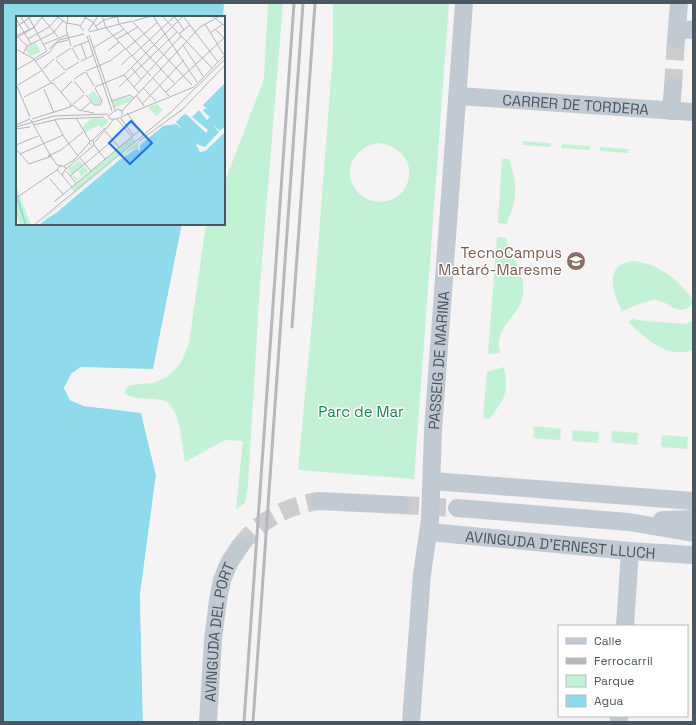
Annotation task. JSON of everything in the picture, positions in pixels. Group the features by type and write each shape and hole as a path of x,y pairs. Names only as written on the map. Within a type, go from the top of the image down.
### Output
{"street":[{"name":"PASSEIG DE MARINA","path":"411,720 422,574 429,532 433,422 464,3"},
{"path":"679,3 682,33"},
{"path":"670,111 672,87"},
{"name":"CARRER DE TORDERA","path":"458,96 693,112"},
{"path":"432,480 693,501"},
{"path":"319,501 401,505"},
{"name":"AVINGUDA D'ERNEST LLUCH","path":"457,508 629,522 693,533"},
{"name":"AVINGUDA D'ERNEST LLUCH","path":"629,522 693,519"},
{"name":"AVINGUDA D'ERNEST LLUCH","path":"429,532 630,551 693,555"},
{"name":"AVINGUDA DEL PORT","path":"208,722 213,640 218,600 222,580 229,563 240,546"},
{"path":"625,625 630,551"}],"green space":[{"path":"268,3 283,3 260,285 248,485 245,503 236,509 243,441 225,440 185,462 182,439 176,415 168,403 159,399 134,397 124,393 126,388 131,385 153,383 167,377 181,363 189,343 206,225 225,225 225,181 264,79"},
{"name":"Parc de Mar","path":"333,3 449,3 414,479 298,470 314,299 333,53","holes":["378,143 393,147 404,157 408,163 409,178 402,192 396,197 383,202 369,200 362,196 352,183 350,176 352,161 363,149 370,145"]},
{"path":"523,141 551,143 551,147 522,145"},
{"path":"562,144 590,146 590,150 561,148"},
{"path":"600,147 629,149 628,153 600,151"},
{"path":"502,159 509,159 514,176 515,188 514,200 507,224 498,223"},
{"path":"497,237 506,238 520,272 523,294 519,307 503,329 499,343 500,353 488,354"},
{"path":"632,261 650,265 667,273 687,292 693,300 692,305 680,310 664,302 655,300 642,303 622,311 614,288 614,274 617,268"},
{"path":"632,319 685,324 693,320 693,350 675,352 658,346 649,341 628,322"},
{"path":"504,367 506,390 502,401 489,419 483,418 487,372"},
{"path":"534,426 561,429 560,440 533,438"},
{"path":"573,430 599,432 598,443 572,441"},
{"path":"612,431 638,433 637,445 611,442"},
{"path":"662,435 688,437 687,449 661,447"}],"water":[{"path":"3,3 224,3 223,16 16,16 16,225 182,225 153,370 81,367 72,373 64,388 70,400 84,406 141,412 156,475 140,595 143,722 3,722"}],"pier":[{"path":"182,225 184,225 155,371 82,369 73,374 66,388 72,399 85,404 142,411 158,474 142,595 145,722 143,722 140,595 156,475 141,413 84,406 70,400 64,388 71,374 81,367 153,369"}],"tunnel":[{"path":"673,87 676,40"},
{"path":"240,546 257,528 275,515 296,506 319,501"},
{"path":"401,505 457,508"}],"railway":[{"path":"244,722 294,3"},
{"path":"253,722 303,3"},
{"path":"292,327 315,3"}],"place":[{"name":"TecnoCampus Mataró-Maresme","path":"576,261"}]}
